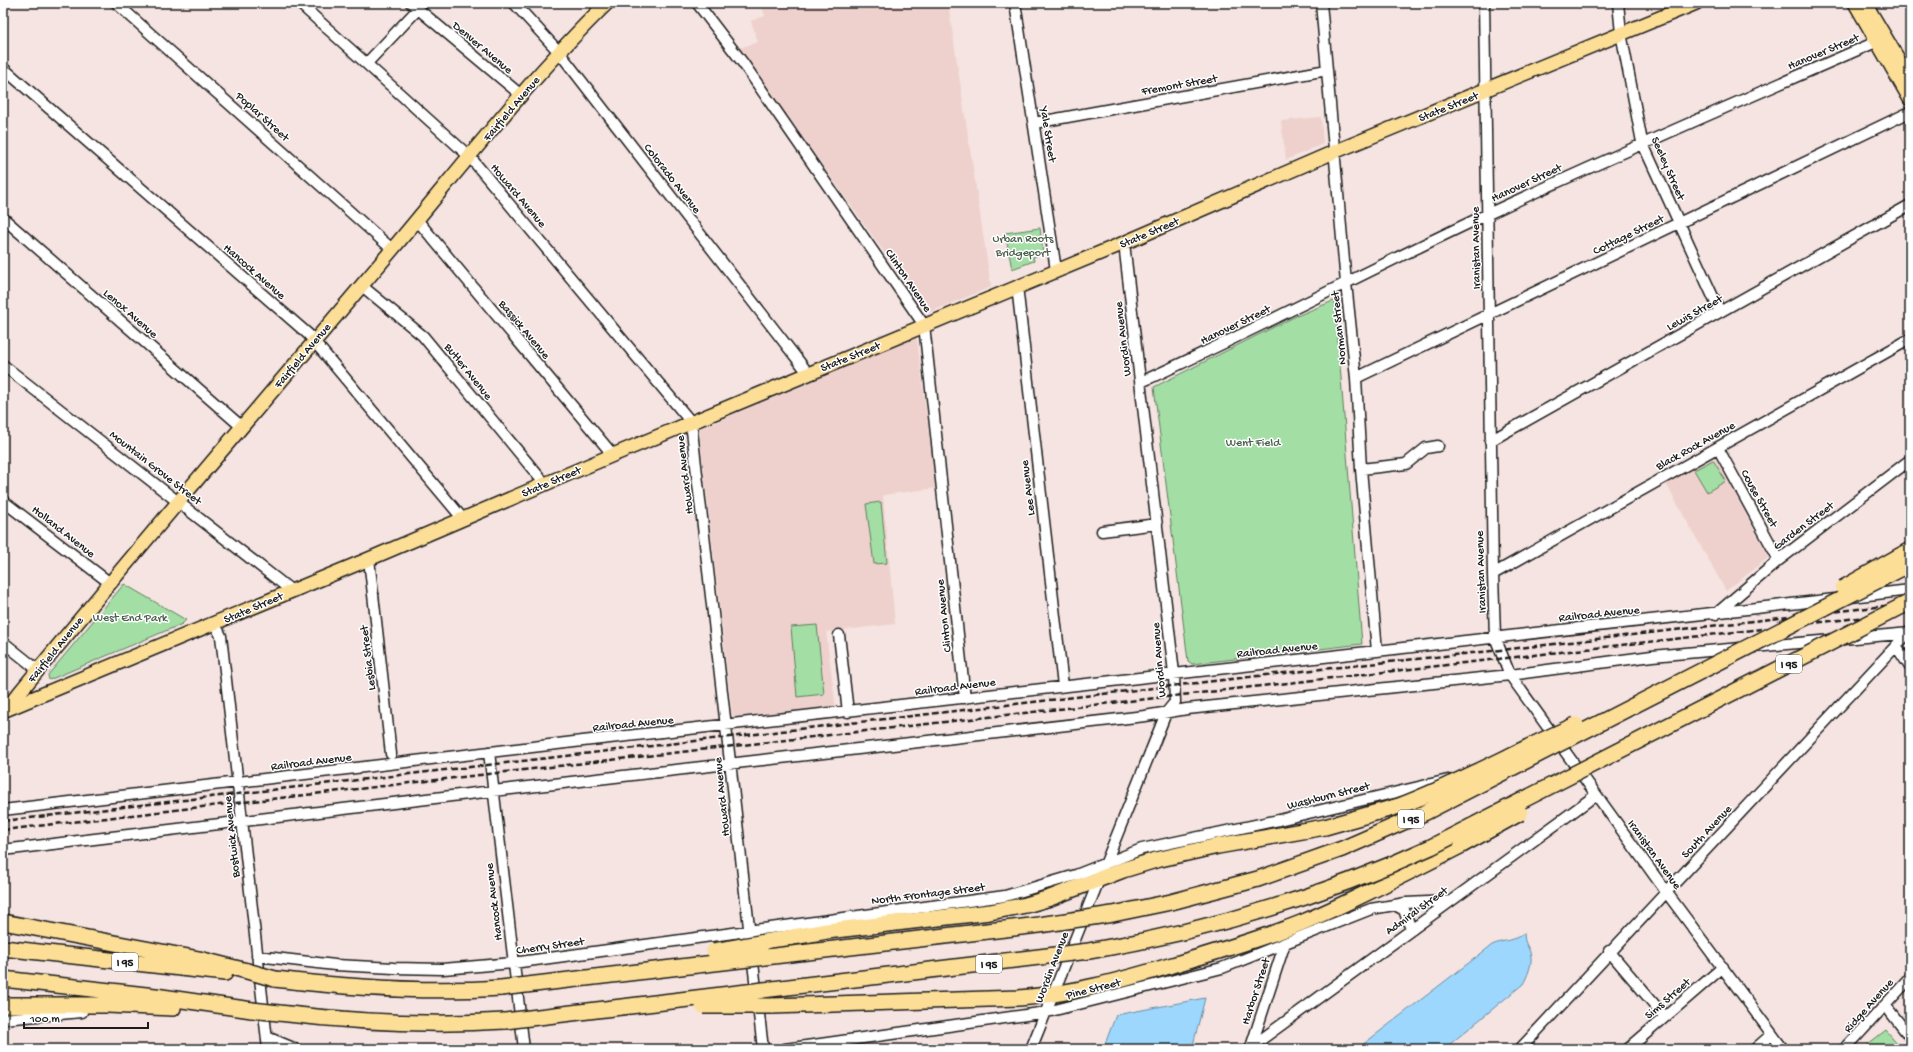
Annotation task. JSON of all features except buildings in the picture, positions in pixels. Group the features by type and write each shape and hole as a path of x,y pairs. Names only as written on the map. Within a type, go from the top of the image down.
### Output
{"highway":[{"path":"1783,629 1850,584 1910,550"},
{"name":"I 95","path":"3,948 247,973 275,979 392,990 451,990 501,988 702,966 1082,919 1171,902 1258,879 1342,849 1424,813 1910,564"},
{"name":"I 95","path":"3,979 279,1013 392,1023 453,1024 505,1021 642,1006 1064,955 1121,946 1209,927 1321,892 1404,859 1456,835 1910,602"},
{"path":"702,966 714,951 847,928 1014,908 1050,898 1099,879 1156,860 1218,846 1325,827 1399,806 1437,792 1542,740 1700,672"},
{"path":"642,1006 772,1006 1053,995 1128,978 1272,934 1356,898 1462,845 1667,726"},
{"path":"3,922 205,960 247,973"},
{"path":"3,1005 107,1005 185,1009 252,1010"}],"main road":[{"name":"Fairfield Avenue","path":"4,711 178,500 418,221 521,95 559,52 607,3"},
{"name":"State Street","path":"4,711 215,624 691,422 1124,242 1334,152 1696,3"},
{"path":"1855,3 1910,79"},
{"path":"1865,3 1881,40 1910,99"},
{"path":"35,674 35,688 44,694"}],"street":[{"name":"Poplar Street","path":"116,3 393,250"},
{"name":"Howard Avenue","path":"299,3 470,157 691,422 764,1049"},
{"name":"Colorado Avenue","path":"514,3 559,52 808,373"},
{"name":"Clinton Avenue","path":"697,3 743,63 924,325 965,698"},
{"name":"Yale Street","path":"1015,3 1056,270"},
{"name":"Norman Street","path":"1321,3 1356,378 1361,468 1377,651"},
{"name":"Iranistan Avenue","path":"1484,3 1492,574 1495,637 1510,675 1667,893 1783,1049"},
{"name":"Seeley Street","path":"1618,3 1621,33 1642,142 1720,312"},
{"path":"367,63 415,6"},
{"name":"Denver Avenue","path":"415,6 521,95"},
{"name":"Hanover Street","path":"1141,382 1487,214 1642,142 1881,40"},
{"name":"Hancock Avenue","path":"3,68 314,341 462,519"},
{"name":"Fremont Street","path":"1034,123 1328,70"},
{"name":"Cottage Street","path":"1356,378 1910,112"},
{"name":"Lewis Street","path":"1490,440 1910,206"},
{"name":"Lenox Avenue","path":"3,218 242,427"},
{"name":"Bassick Avenue","path":"418,221 613,455"},
{"name":"Wordin Avenue","path":"1031,1049 1166,713 1175,702 1174,673 1124,242"},
{"name":"Butler Avenue","path":"362,286 423,336 545,484"},
{"name":"Lee Avenue","path":"1017,286 1064,686"},
{"name":"Black Rock Avenue","path":"1492,574 1910,339"},
{"name":"Mountain Grove Street","path":"3,365 178,500 292,591"},
{"path":"1361,468 1406,464 1426,448 1438,446"},
{"name":"Couse Street","path":"1718,448 1779,560"},
{"name":"Garden Street","path":"1715,614 1779,560 1910,460"},
{"name":"Holland Avenue","path":"3,501 110,583"},
{"path":"1102,531 1157,524"},
{"name":"Lesbia Street","path":"369,559 391,754"},
{"name":"Railroad Avenue","path":"3,810 489,752 727,726 1174,673 1715,614 1910,590"},
{"name":"Bostwick Avenue","path":"215,624 221,636 268,1049"},
{"path":"3,850 241,820 1166,713 1510,675 1652,656 1909,633"},
{"name":"South Avenue","path":"1520,1049 1609,952 1667,893 1909,633"},
{"path":"839,635 848,712"},
{"path":"3,642 35,674"},
{"path":"1896,646 1910,667"},
{"name":"Washburn Street","path":"1105,864 1142,849 1279,820 1457,777 1551,733"},
{"name":"Hancock Avenue","path":"489,752 524,1049"},
{"name":"Admiral Street","path":"1251,1047 1596,795"},
{"name":"North Frontage Street","path":"750,930 1005,896 1030,890 1105,864"},
{"name":"Pine Street","path":"785,1049 1047,1012 1192,976 1230,965 1371,909 1406,903 1450,901"},
{"path":"1395,905 1404,910 1411,929"},
{"name":"Cherry Street","path":"257,956 335,965 443,969 513,963 750,930"},
{"name":"Harbor Street","path":"1251,1047 1285,943"},
{"path":"1609,952 1664,1017"},
{"name":"Sims Street","path":"1628,1049 1723,967"},
{"name":"Ridge Avenue","path":"1845,1049 1910,978"},
{"path":"1885,1005 1910,1037"},
{"path":"3,1019 82,1012"},
{"path":"1755,1049 1772,1034"},
{"path":"267,1037 296,1049"}],"shaded area":[{"path":"761,3 948,3 991,287 930,312 926,311 739,48 758,42 751,21 765,16"},
{"path":"1321,117 1323,144 1286,160 1281,121"},
{"path":"915,337 917,340 936,488 883,495 895,624 826,632 836,709 733,720 699,429"},
{"path":"1713,455 1769,557 1726,591 1665,482"}],"green space":[{"name":"Urban Roots Bridgeport","path":"1040,228 1043,254 1033,257 1034,261 1012,269 1005,233"},
{"name":"Went Field","path":"1333,301 1335,302 1362,644 1192,664 1188,661 1154,387 1292,318"},
{"path":"1713,460 1726,481 1707,492 1694,470"},
{"path":"881,502 887,563 874,564 866,504"},
{"name":"West End Park","path":"124,584 186,620 182,624 49,680 48,675"},
{"path":"817,625 824,694 797,697 791,627"},
{"path":"1886,1030 1898,1044 1892,1049 1872,1049 1868,1044"}],"water":[{"path":"1524,933 1530,954 1531,964 1523,984 1444,1049 1357,1049 1492,945 1517,938"},
{"path":"1205,998 1192,1049 1103,1049 1116,1015"}],"railway":[{"path":"3,821 1275,674 1510,649 1910,603"},
{"path":"3,830 1910,612"}]}
